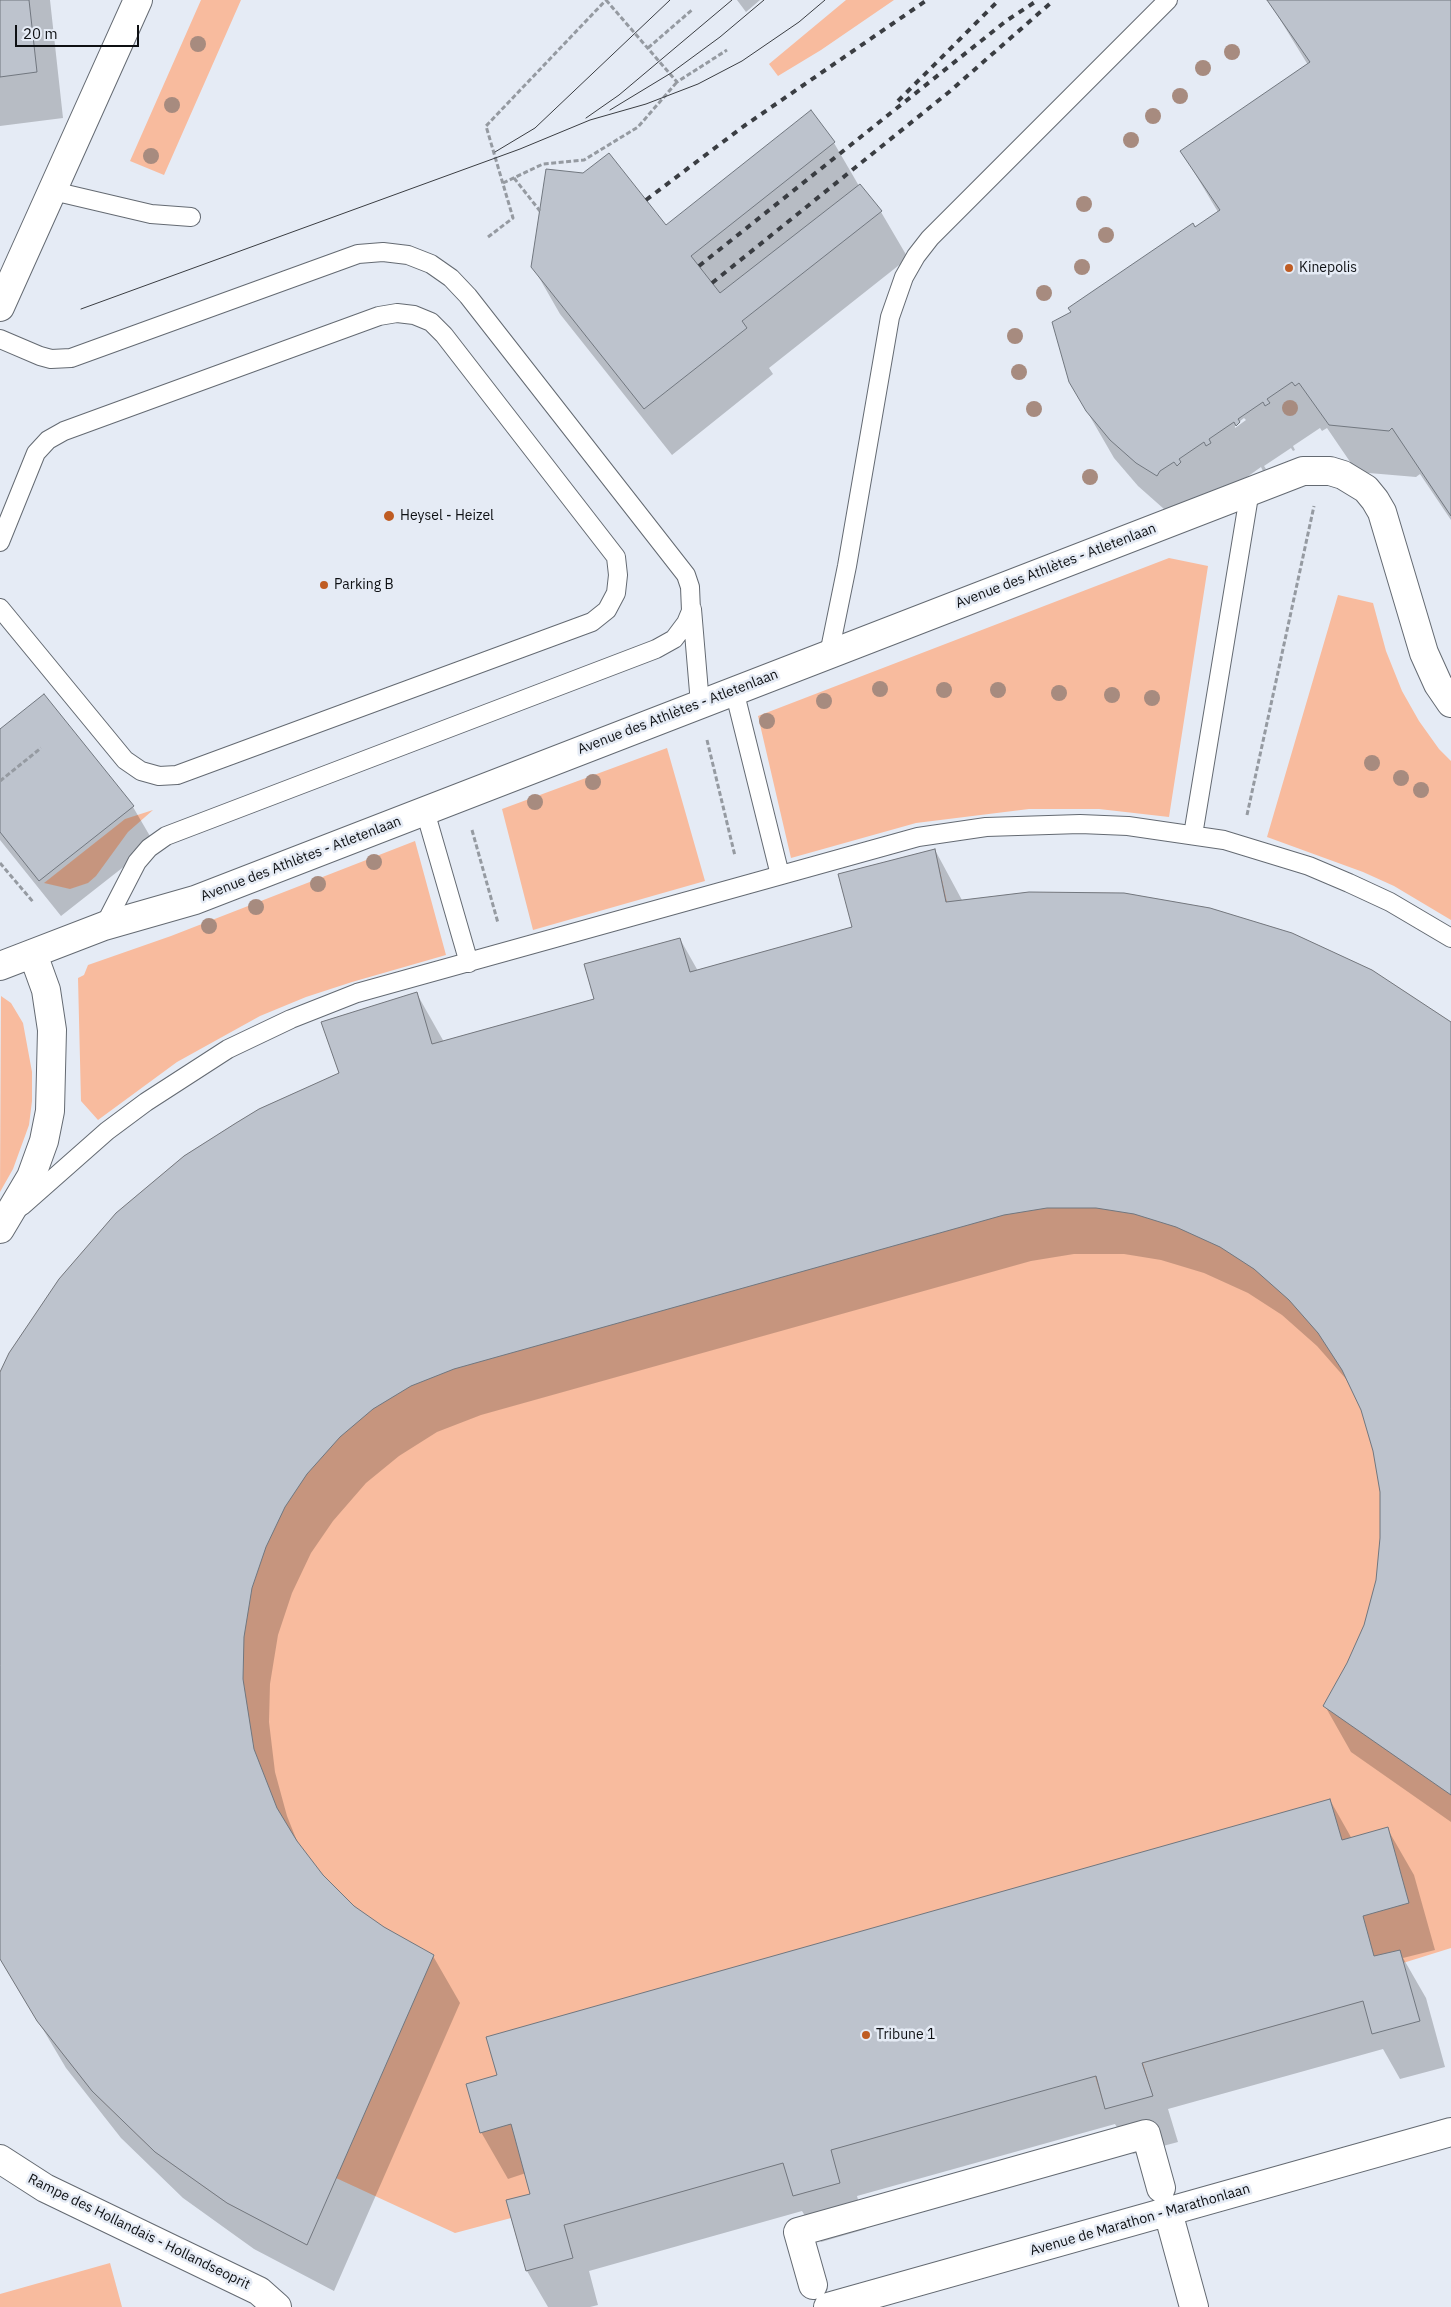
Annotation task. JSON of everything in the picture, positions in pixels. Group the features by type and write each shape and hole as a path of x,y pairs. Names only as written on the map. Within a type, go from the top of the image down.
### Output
{"street":[{"path":"0,307 138,0"},
{"name":"Avenue des Athlètes - Atletenlaan","path":"0,966 104,926 194,900 1289,475 1316,470 1337,473 1356,481 1366,489 1382,512 1424,653 1438,684 1451,703"},
{"path":"2,1225 31,1177 44,1141 50,1111 52,1030 46,990 33,954"},
{"name":"Avenue de Marathon - Marathonlaan","path":"828,2307 1164,2200 1451,2132"},
{"path":"813,2285 798,2232 1146,2134 1194,2307"},
{"name":"Rampe des Hollandais - Hollandseoprit","path":"0,2159 45,2188 260,2291 277,2307"}],"lane":[{"path":"829,654 847,566 890,317 904,277 930,238 1168,0"},
{"path":"52,190 152,214 191,217"},
{"path":"0,339 51,359 71,358 358,254 383,252 415,258 431,264 451,278 485,316 686,576 691,599 700,704"},
{"path":"0,542 36,454 48,440 64,431 370,319 397,313 414,315 431,322 444,335 616,556 618,575 616,593 606,610 592,622 177,775 159,776 141,771 125,760 0,608"},
{"path":"1193,835 1250,490"},
{"path":"104,926 137,862 149,848 166,836 656,649 674,639 681,632 691,611 691,599"},
{"path":"734,690 780,875"},
{"path":"425,811 469,963"},
{"path":"2,1225 107,1131 187,1074 228,1049 291,1019 357,994 918,837 986,827 1080,824 1128,826 1193,835 1240,845 1309,866 1406,910 1451,938"}],"path":[{"path":"488,237 513,218 486,126 606,0 677,82"},
{"path":"648,48 693,9"},
{"path":"502,183 543,164 584,160 638,128 677,82 727,50"},
{"path":"514,178 540,211"},
{"path":"1240,845 1315,503"},
{"path":"706,737 742,886"},
{"path":"0,781 41,748"},
{"path":"470,826 507,952"},
{"path":"0,863 34,903"}],"shaded area":[{"path":"201,0 241,0 164,175 130,161"},
{"path":"846,0 894,0 821,50 778,76 769,64"},
{"path":"1169,558 1208,566 1169,817 1099,809 1029,809 916,823 791,858 758,716"},
{"path":"1338,595 1373,603 1386,651 1402,691 1419,721 1439,749 1451,761 1451,920 1394,886 1363,872 1267,837"},
{"path":"667,748 705,881 533,930 502,809"},
{"path":"153,810 128,832 96,876 88,883 70,889 44,883 125,819"},
{"path":"415,841 446,955 306,997 260,1016 177,1062 98,1120 81,1101 78,978 84,975 88,965 171,936"},
{"path":"935,849 947,902 1029,892 1124,893 1210,908 1292,933 1372,970 1451,1022 1451,1948 1403,1963 1363,2001 1143,2063 1153,2096 1105,2109 1095,2076 831,2150 840,2183 793,2196 783,2163 564,2225 573,2258 526,2271 511,2218 455,2233 336,2178 307,2245 227,2203 155,2152 92,2091 37,2021 0,1959 0,1372 9,1353 59,1279 116,1213 184,1156 236,1123 259,1109 339,1073 321,1022 417,992 432,1044 594,999 584,964 680,938 690,972 852,927 838,874"},
{"path":"1,996 11,1003 23,1023 32,1072 32,1101 29,1125 13,1169 0,1192"},
{"path":"110,2263 122,2307 0,2307 0,2294"}],"building":[{"path":"0,0 29,0 37,72 0,77"},
{"name":"Kinepolis","path":"1267,0 1451,0 1451,516 1392,428 1389,431 1329,425 1299,383 1295,386 1292,382 1267,399 1270,403 1265,406 1263,402 1238,419 1240,422 1236,426 1234,422 1209,439 1211,443 1206,446 1204,442 1179,459 1181,462 1177,466 1174,462 1160,471 1157,476 1136,463 1110,440 1086,411 1069,382 1052,322 1071,312 1068,308 1193,223 1195,227 1220,210 1180,151 1310,62"},
{"path":"811,110 835,142 691,256 720,293 860,184 882,211 742,321 747,328 644,409 531,267 546,169 583,173 609,153 666,225"},
{"path":"44,694 134,806 39,881 0,832 0,729"},
{"path":"935,849 946,902 1029,892 1124,893 1210,908 1292,933 1372,970 1451,1022 1451,1795 1323,1706 1347,1663 1364,1625 1376,1580 1380,1538 1380,1492 1373,1451 1361,1410 1342,1370 1318,1333 1289,1300 1254,1269 1220,1247 1176,1227 1134,1214 1096,1208 1047,1208 1004,1215 454,1369 411,1386 373,1409 340,1437 307,1474 285,1507 266,1547 252,1588 244,1637 243,1679 254,1749 277,1808 297,1841 323,1875 354,1906 384,1927 434,1955 307,2245 227,2203 155,2152 92,2091 37,2021 0,1959 0,1372 9,1353 59,1279 116,1213 184,1156 236,1123 259,1109 339,1073 321,1022 417,992 432,1044 594,999 584,964 680,938 690,972 852,927 838,874"},
{"name":"Tribune 1","path":"1330,1799 1342,1840 1388,1827 1409,1903 1363,1916 1374,1956 1400,1950 1420,2021 1372,2034 1363,2001 1142,2063 1153,2096 1105,2109 1096,2076 831,2150 840,2183 793,2196 783,2163 564,2225 573,2258 526,2271 506,2200 530,2194 511,2124 480,2133 466,2084 497,2075 486,2037"}],"tram line":[{"path":"495,152 535,128 670,0"},
{"path":"586,118 619,95 732,0"},
{"path":"610,110 671,73 720,37 764,0"},
{"path":"81,309 520,149 590,120 646,104 698,84 742,61 799,22 825,0"}],"railway":[{"path":"646,200 744,126 927,0"},
{"path":"898,101 999,0"},
{"path":"699,266 1006,21 1038,0"},
{"path":"712,283 949,92 1054,0"}],"place":[{"name":"Kinepolis","path":"1289,268"},
{"name":"Heysel - Heizel","path":"389,516"},
{"name":"Parking B","path":"324,585"},
{"name":"Tribune 1","path":"866,2035"}]}
